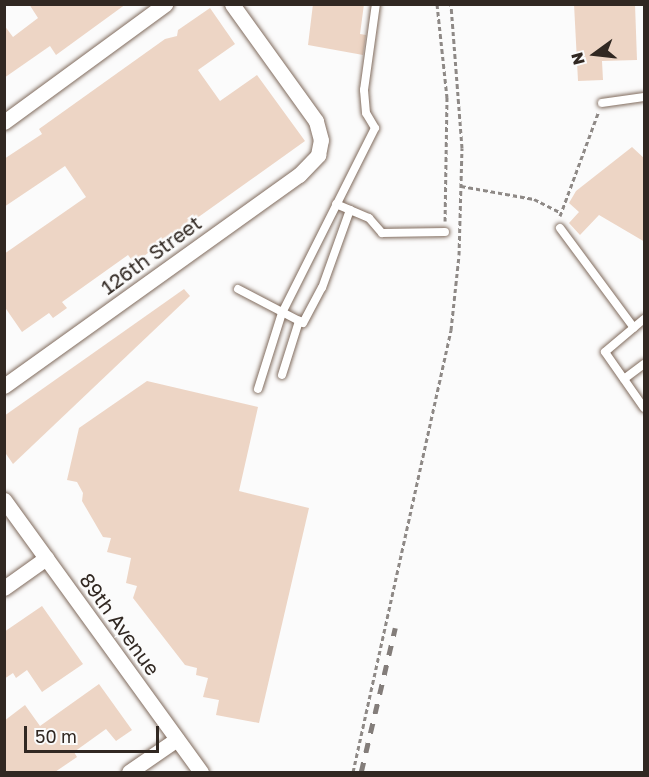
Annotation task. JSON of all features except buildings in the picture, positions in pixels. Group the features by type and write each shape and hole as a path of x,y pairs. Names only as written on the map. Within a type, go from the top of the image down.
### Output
{"street":[{"path":"4,122 165,4"},
{"name":"126th Street","path":"4,386 299,175 318,155 321,140 316,121 232,4"},
{"name":"89th Avenue","path":"4,500 201,772"},
{"path":"4,588 46,558"},
{"path":"129,772 177,739"}],"lane":[{"path":"258,389 282,313 375,128 366,113 364,90 376,4"},
{"path":"602,103 645,96"},
{"path":"336,204 369,218 385,234 445,232"},
{"path":"238,289 303,323 322,288 350,210"},
{"path":"560,228 634,328"},
{"path":"645,320 605,351 645,408"},
{"path":"282,375 299,321"},
{"path":"624,379 645,364"}],"path":[{"path":"437,4 448,118 445,232"},
{"path":"353,772 446,364 457,274 461,186 462,107 451,4"},
{"path":"560,228 560,212 602,103"},
{"path":"461,186 534,198 560,212"}],"railway":[{"path":"361,772 395,628"}]}
